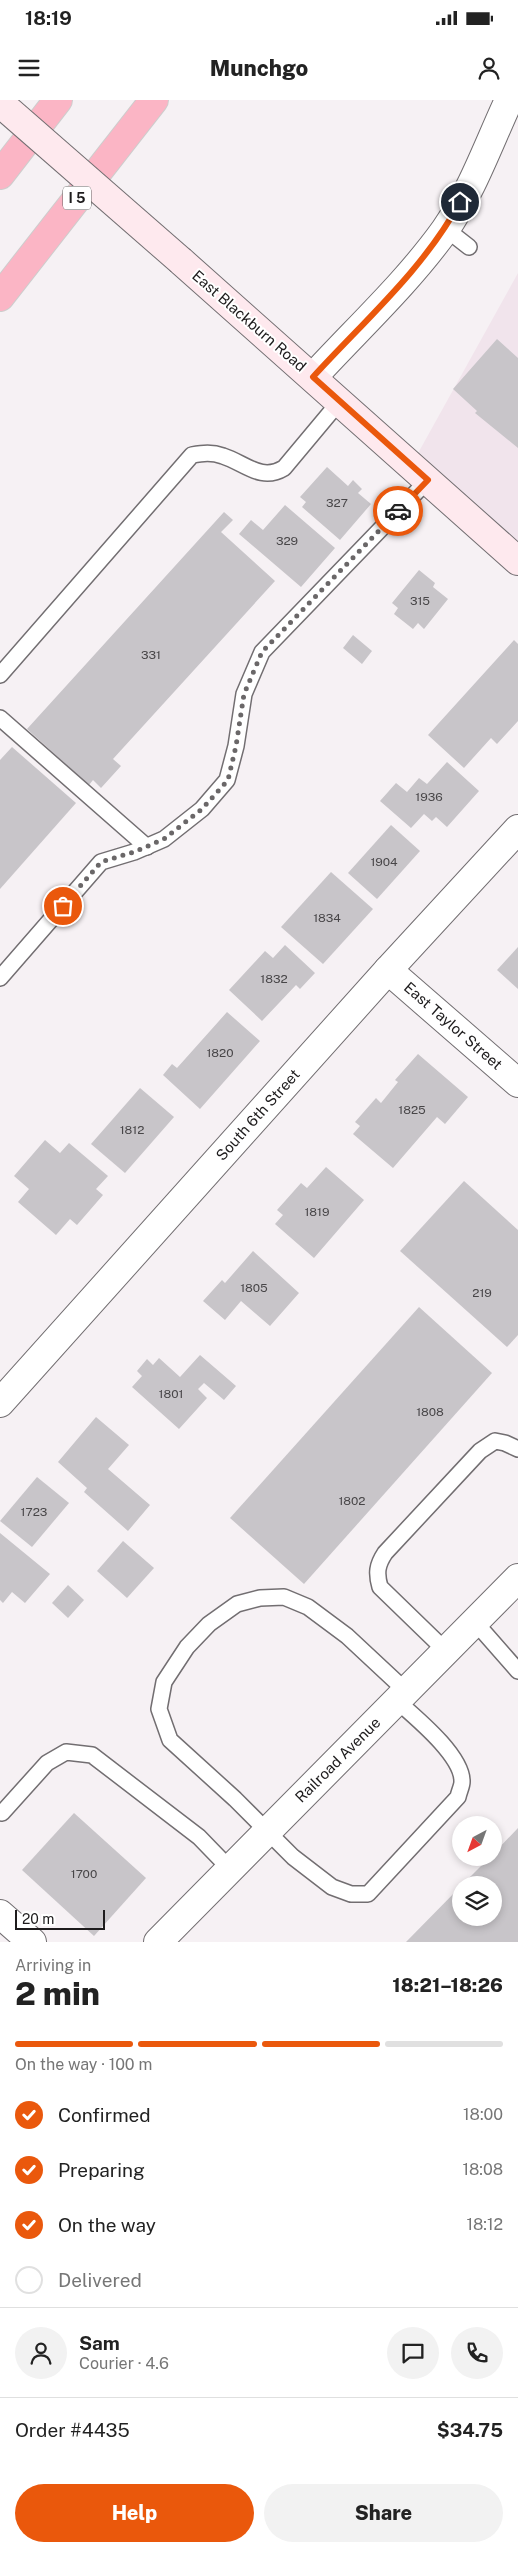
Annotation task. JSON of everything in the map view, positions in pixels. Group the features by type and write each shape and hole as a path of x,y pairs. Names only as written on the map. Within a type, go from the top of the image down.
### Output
{"highway":[{"path":"0,175 58,100"},
{"name":"I 5","path":"0,296 154,100"}],"street":[{"path":"313,377 412,270 446,229 468,189 509,100"},
{"name":"East Blackburn Road","path":"0,103 313,377 518,561"},
{"name":"South 6th Street","path":"0,1403 388,970 518,829"},
{"name":"East Taylor Street","path":"388,970 518,1083"},
{"name":"Railroad Avenue","path":"158,1942 518,1578"},
{"path":"0,1914 32,1942"}],"lane":[{"path":"446,229 469,247"},
{"path":"0,675 192,455 207,452 222,455 264,474 274,474 284,468 340,401"},
{"path":"0,978 101,862 147,847 164,839 202,809 228,780 236,746 244,694 262,652 428,480"},
{"path":"0,718 147,847"},
{"path":"446,1651 380,1587 376,1575 379,1563 385,1553 480,1451 495,1441 518,1449"},
{"path":"284,1597 308,1607 332,1624 369,1656 424,1726 458,1764 462,1781 458,1797 368,1894 351,1894 332,1887 293,1857 268,1831 170,1740 159,1709 164,1682 188,1647 209,1624 236,1604 260,1598 284,1597"},
{"path":"475,1622 518,1671"},
{"path":"2,1813 47,1763 66,1752 92,1755 199,1837 230,1869"}],"shaded area":[{"path":"518,273 518,549 412,464"}],"building":[{"path":"497,339 518,358 518,448 475,413 477,411 453,389"},
{"path":"327,467 348,486 353,480 362,489 358,493 371,504 340,540 302,507 306,502 300,497"},
{"path":"285,505 335,548 301,587 239,534 251,520 263,530"},
{"path":"224,512 233,520 221,532 275,581 113,759 121,766 101,788 93,780 89,785 27,729"},
{"path":"419,570 435,583 433,587 448,599 424,629 418,623 413,629 394,614 398,608 392,603"},
{"path":"353,635 372,651 362,664 343,648"},
{"path":"514,640 518,644 518,721 497,744 491,738 464,768 428,735"},
{"path":"12,747 76,803 0,889 0,760"},
{"path":"447,762 479,791 447,827 436,817 432,821 424,814 411,828 380,801 396,783 407,792 419,778 427,784"},
{"path":"391,825 420,851 377,899 348,873"},
{"path":"331,872 373,909 323,964 281,927"},
{"path":"285,945 315,973 300,989 296,985 262,1021 229,990 265,951 273,958"},
{"path":"518,947 518,989 497,970"},
{"path":"227,1012 260,1041 200,1109 163,1075 172,1064 177,1068"},
{"path":"418,1054 468,1097 445,1124 437,1117 393,1168 353,1134 360,1126 355,1122 376,1098 381,1103 398,1082 395,1080"},
{"path":"140,1088 174,1117 125,1173 91,1144"},
{"path":"45,1140 60,1153 69,1143 108,1176 96,1189 103,1195 77,1225 70,1219 56,1235 18,1202 29,1189 14,1176"},
{"path":"326,1167 364,1200 314,1258 275,1224 283,1215 277,1210 301,1183 307,1188"},
{"path":"464,1181 518,1230 518,1335 507,1347 400,1251"},
{"path":"253,1251 299,1293 270,1326 241,1301 225,1320 203,1301 222,1280 225,1283"},
{"path":"419,1307 492,1373 304,1584 230,1518"},
{"path":"200,1355 236,1386 224,1400 204,1383 198,1389 207,1398 179,1429 132,1387 142,1376 137,1371 147,1359 153,1365 159,1358 180,1377"},
{"path":"96,1417 129,1445 108,1469 150,1505 128,1531 84,1492 87,1488 58,1462"},
{"path":"37,1477 69,1503 32,1547 0,1521"},
{"path":"0,1533 50,1574 25,1603 12,1592 3,1603 0,1600"},
{"path":"123,1541 154,1568 127,1598 97,1571"},
{"path":"68,1585 84,1600 68,1618 52,1603"},
{"path":"74,1813 146,1878 94,1936 22,1870"},
{"path":"518,1828 518,1942 406,1942 452,1895 452,1926 502,1926 502,1876 471,1876 481,1866 502,1866 502,1845"}],"way so far":[{"path":"63,906 101,862 134,852 164,839 202,809 228,780 236,746 244,694 262,652 398,511"}],"route":[{"path":"398,511 428,480 313,377 412,270 446,229 460,202"}]}
